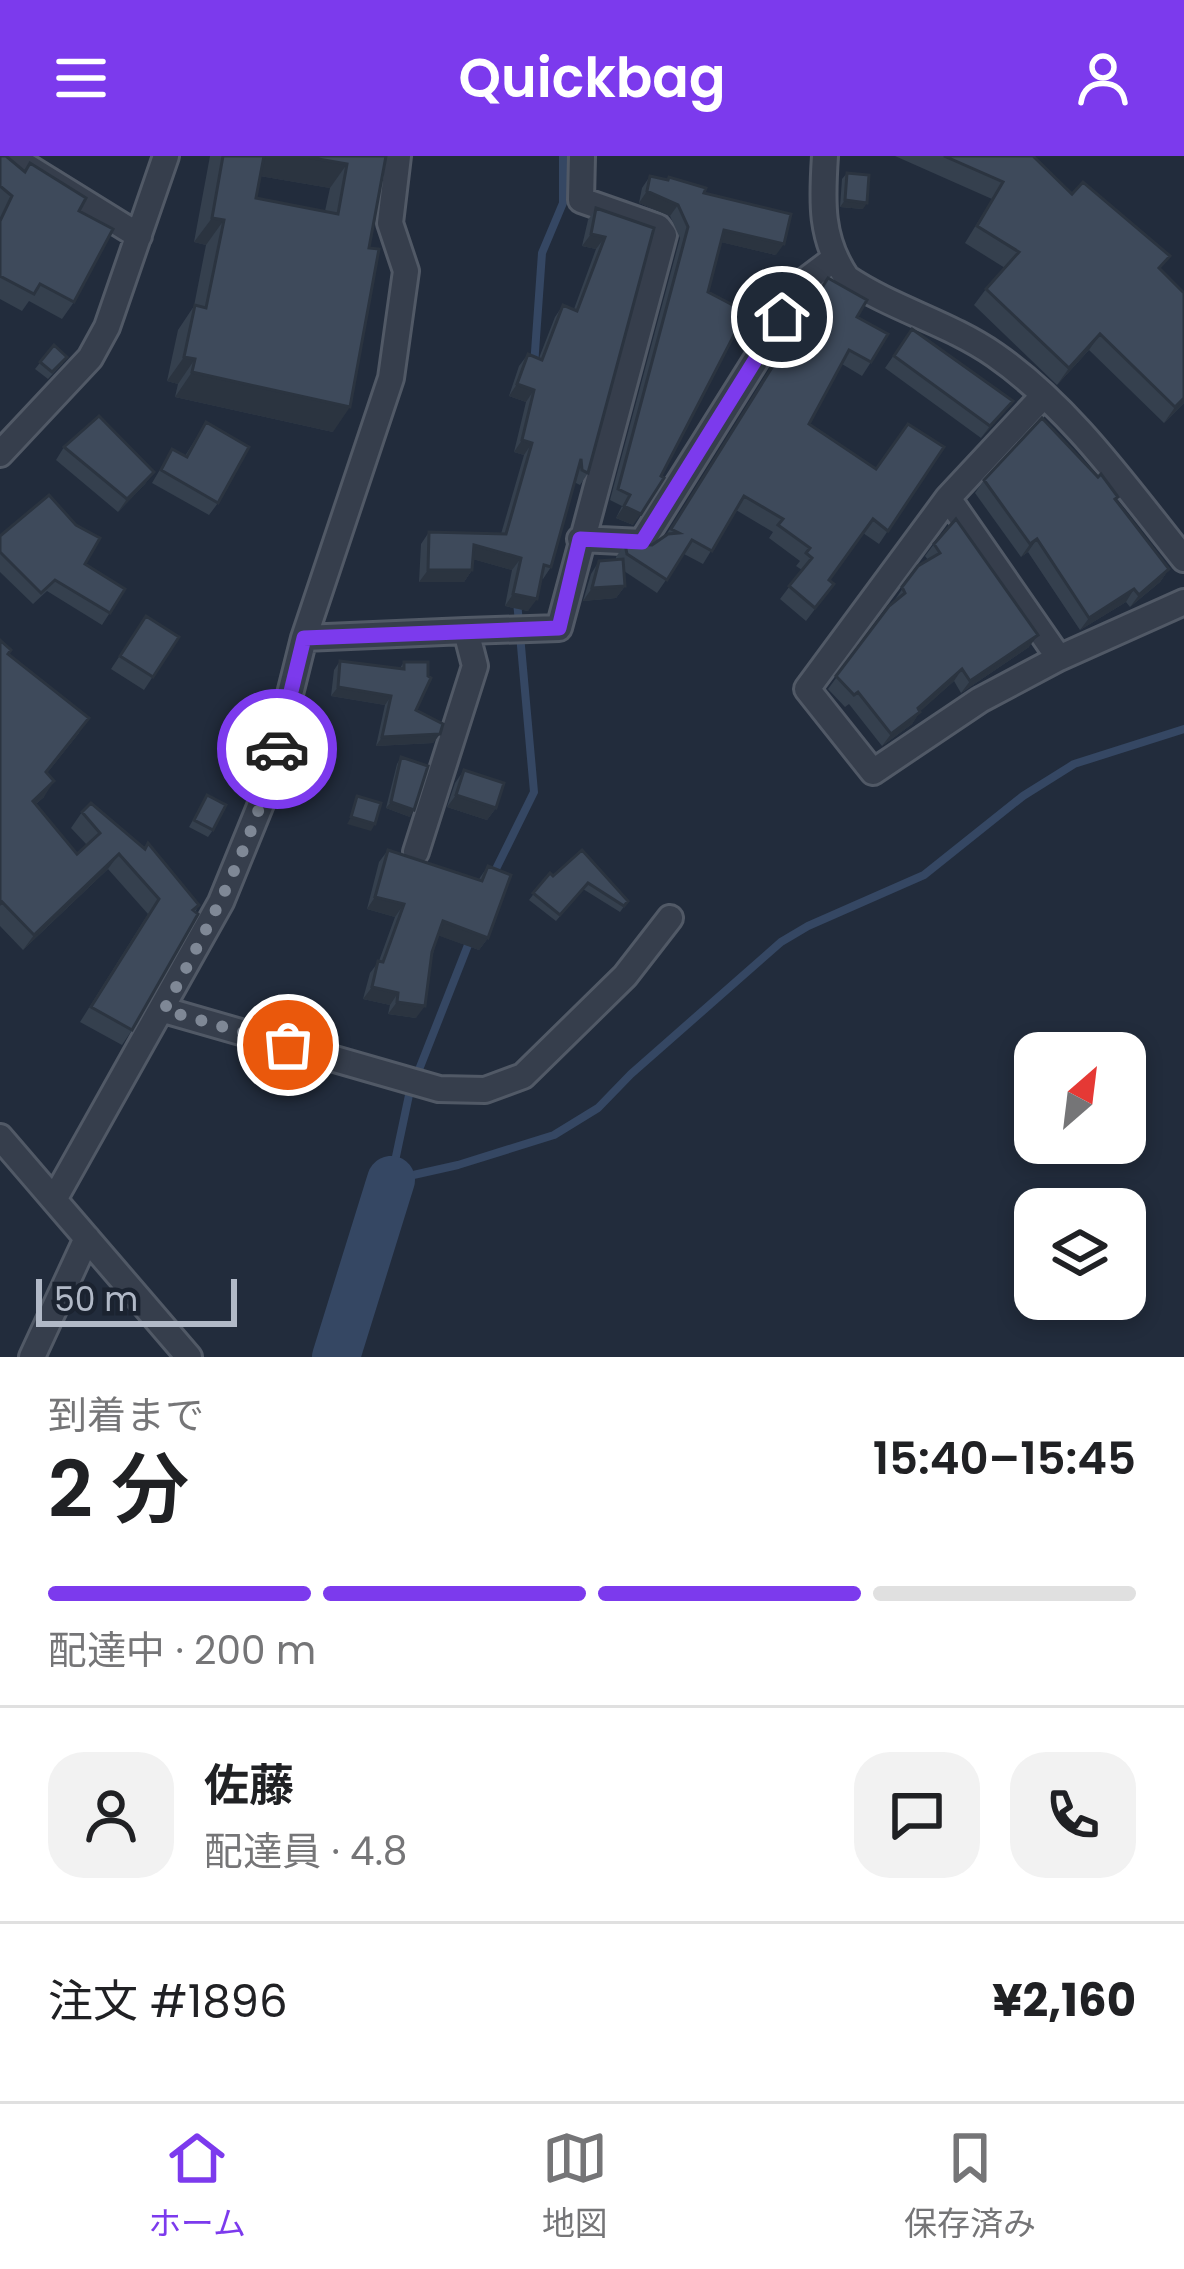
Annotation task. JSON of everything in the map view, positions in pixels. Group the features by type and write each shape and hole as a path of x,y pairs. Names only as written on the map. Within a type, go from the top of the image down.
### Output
{"street":[{"path":"10,156 139,236"},
{"path":"0,454 90,358 107,327 166,156"},
{"path":"56,1198 221,902 266,794 304,638 391,378 406,271 390,223 398,156"},
{"path":"304,638 559,628 664,235 658,227 581,200 582,156"},
{"path":"825,156 824,229 834,260 847,278 990,351 1044,395 1184,559"},
{"path":"580,539 642,542 806,280 834,260"},
{"path":"1044,395 948,497 807,689 873,772 980,700 1059,658 1184,602"},
{"path":"948,497 1059,658"},
{"path":"416,852 475,665 466,631"},
{"path":"164,1010 418,1083 485,1090 523,1076 625,976 670,918"},
{"path":"0,1137 189,1357"},
{"path":"32,1357 88,1238"}],"building":[{"path":"0,156 25,172 30,163 86,198 79,211 113,229 74,302 40,284 34,294 0,276 0,221 12,196 0,186"},
{"path":"223,156 264,156 256,198 338,214 347,164 301,156 386,156 369,248 379,249 350,407 192,372 195,359 184,357 195,305 206,308 224,220 212,218"},
{"path":"944,156 1033,156 1072,194 1083,182 1170,256 1159,268 1184,293 1184,398 1175,407 1100,334 1069,368 986,289 1019,252 977,226 1003,182"},
{"path":"847,173 869,175 867,203 845,200"},
{"path":"650,176 669,177 706,188 704,193 791,214 784,244 724,230 708,292 746,312 664,478 641,514 624,506 630,495 618,489 688,227 678,205 647,191"},
{"path":"596,208 654,228 588,473 582,470 581,459 551,567 544,565 537,599 513,594 521,558 474,545 472,570 428,570 429,532 506,534 532,443 522,440 534,390 517,384 528,354 542,360 563,305 577,311 605,237 591,234"},
{"path":"828,278 867,300 857,317 888,334 871,362 849,350 809,424 876,469 908,424 944,447 888,531 873,519 815,608 789,586 812,558 806,553 810,548 778,525 783,519 744,496 712,551 692,540 667,580 627,554 625,544 652,545 679,533 671,529"},
{"path":"912,329 1013,401 990,426 894,356"},
{"path":"54,345 67,357 52,372 40,362"},
{"path":"99,416 154,472 127,499 64,447"},
{"path":"1042,418 1098,477 1101,474 1169,569 1139,595 1134,589 1089,618 1037,539 1030,544 984,480"},
{"path":"206,422 249,447 218,503 161,470 172,449 187,457"},
{"path":"49,495 76,525 100,538 85,564 125,589 110,613 55,580 41,593 0,552 0,536"},
{"path":"956,519 1038,635 970,681 962,669 891,734 858,692 854,695 836,676 889,606 905,593 902,587 918,566 940,553 934,544"},
{"path":"623,559 625,586 592,588 599,561"},
{"path":"146,616 179,637 153,677 120,656"},
{"path":"0,640 11,650 8,654 89,718 46,772 54,781 33,801 77,854 100,833 82,812 91,803 145,849 148,843 199,905 132,1030 91,1007 159,899 119,854 34,935 0,904"},
{"path":"340,661 404,669 404,662 428,662 431,678 416,710 443,724 440,734 382,737 391,696 338,687"},
{"path":"401,757 428,766 414,810 391,802"},
{"path":"464,770 504,783 496,808 456,795"},
{"path":"207,795 226,805 213,830 194,820"},
{"path":"357,796 381,803 375,824 351,817"},
{"path":"388,850 482,881 488,866 511,875 488,938 443,921 432,952 425,1006 397,1002 398,993 372,987 378,961 383,962 404,904 375,897"},
{"path":"582,850 628,901 624,906 588,883 560,915 533,893 550,873 553,876"}],"waterway":[{"path":"534,366 542,253 563,203 563,156"},
{"path":"493,875 534,792 517,601"},
{"path":"470,940 409,1095 391,1180 554,1135 598,1108 781,942 924,875 1023,796 1074,764 1184,729"},
{"path":"336,1357 391,1180"}],"way so far":[{"path":"277,749 266,794 221,902 164,1010 288,1045"}],"route":[{"path":"277,749 304,638 559,628 580,539 642,542 782,317"}]}
